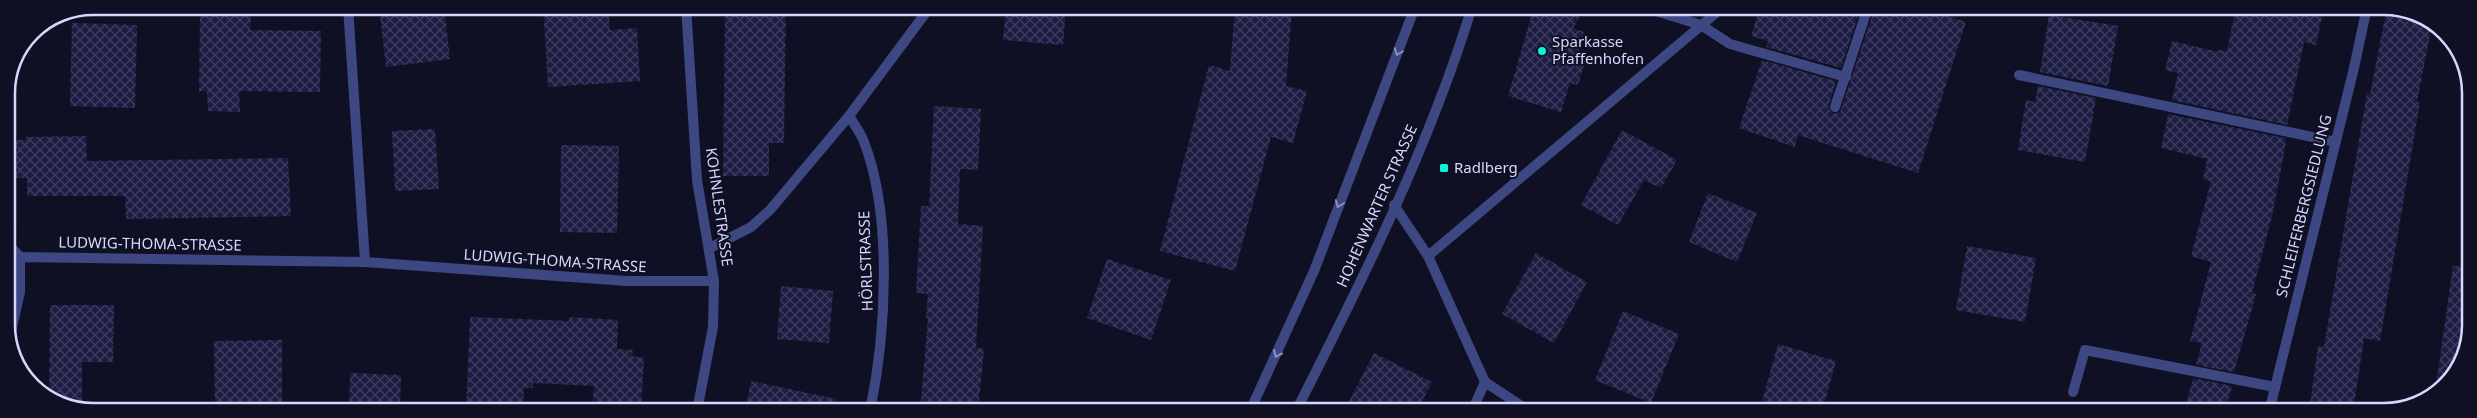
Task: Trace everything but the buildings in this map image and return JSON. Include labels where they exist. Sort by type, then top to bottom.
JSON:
[{"type":"street","points":[[349,15],[365,262]]},
{"type":"street","name":"KOHNLESTRASSE","points":[[687,15],[697,180],[710,248],[714,281],[713,327],[699,403]]},
{"type":"street","points":[[710,248],[751,227],[770,210],[849,116],[923,15]]},
{"type":"street","name":"HOHENWARTER STRASSE","points":[[1254,403],[1314,271],[1412,15]]},
{"type":"street","name":"HOHENWARTER STRASSE","points":[[1300,403],[1344,318],[1418,152],[1456,57],[1469,15]]},
{"type":"street","points":[[1669,15],[1701,25],[1730,44],[1846,77]]},
{"type":"street","points":[[1428,256],[1714,15]]},
{"type":"street","points":[[1835,107],[1865,15]]},
{"type":"street","name":"SCHLEIFERBERGSIEDLUNG","points":[[2271,403],[2336,142],[2365,15]]},
{"type":"street","points":[[2019,74],[2336,142]]},
{"type":"street","name":"HÖRLSTRASSE","points":[[849,116],[864,140],[875,174],[880,212],[883,318],[871,403]]},
{"type":"street","points":[[1394,205],[1428,256],[1485,382],[1516,403]]},
{"type":"street","points":[[15,252],[20,257],[20,292],[15,314]]},
{"type":"street","name":"LUDWIG-THOMA-STRASSE","points":[[20,257],[365,262],[627,281],[714,281]]},
{"type":"street","points":[[2073,392],[2085,350],[2275,387]]},
{"type":"street","points":[[1476,403],[1485,382]]},
{"type":"place","name":"Sparkasse Pfaffenhofen","points":[[1542,51]]},
{"type":"place","name":"Radlberg","points":[[1444,168]]}]
